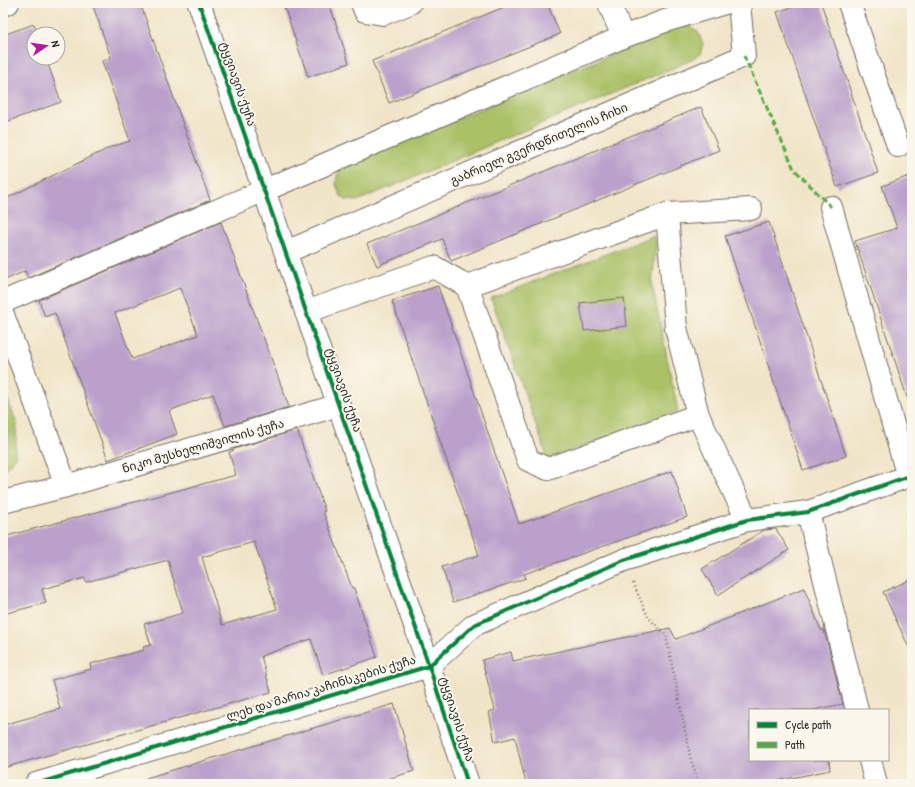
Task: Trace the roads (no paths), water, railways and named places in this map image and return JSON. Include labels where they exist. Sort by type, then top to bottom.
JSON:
[{"type":"street","points":[[3,5],[8,3]]},
{"type":"street","name":"ტყვიავის ქუჩა","points":[[199,3],[429,666],[468,784]]},
{"type":"street","points":[[362,3],[365,10],[383,14],[410,3]]},
{"type":"street","points":[[609,3],[623,37]]},
{"type":"street","points":[[3,302],[623,37],[665,21],[725,3]]},
{"type":"street","name":"გაბრიელ გვერდწითელის ჩიხი","points":[[286,252],[744,56],[739,3]]},
{"type":"street","points":[[849,3],[898,146]]},
{"type":"street","points":[[831,207],[910,476]]},
{"type":"street","points":[[466,286],[667,214],[751,209]]},
{"type":"street","points":[[667,214],[676,328],[698,415],[747,520]]},
{"type":"street","points":[[306,312],[434,267],[466,286],[528,460],[548,469],[698,415]]},
{"type":"street","points":[[3,315],[66,486]]},
{"type":"street","name":"ნიკო მუსხელიშვილის ქუჩა","points":[[3,502],[66,486],[339,406]]},
{"type":"street","name":"ლეხ და მარია კაჩინსკების ქუჩა","points":[[36,784],[429,666],[474,625],[624,560],[747,520],[808,512],[910,476]]},
{"type":"street","points":[[808,512],[858,709]]},
{"type":"street","points":[[870,761],[876,784]]}]
